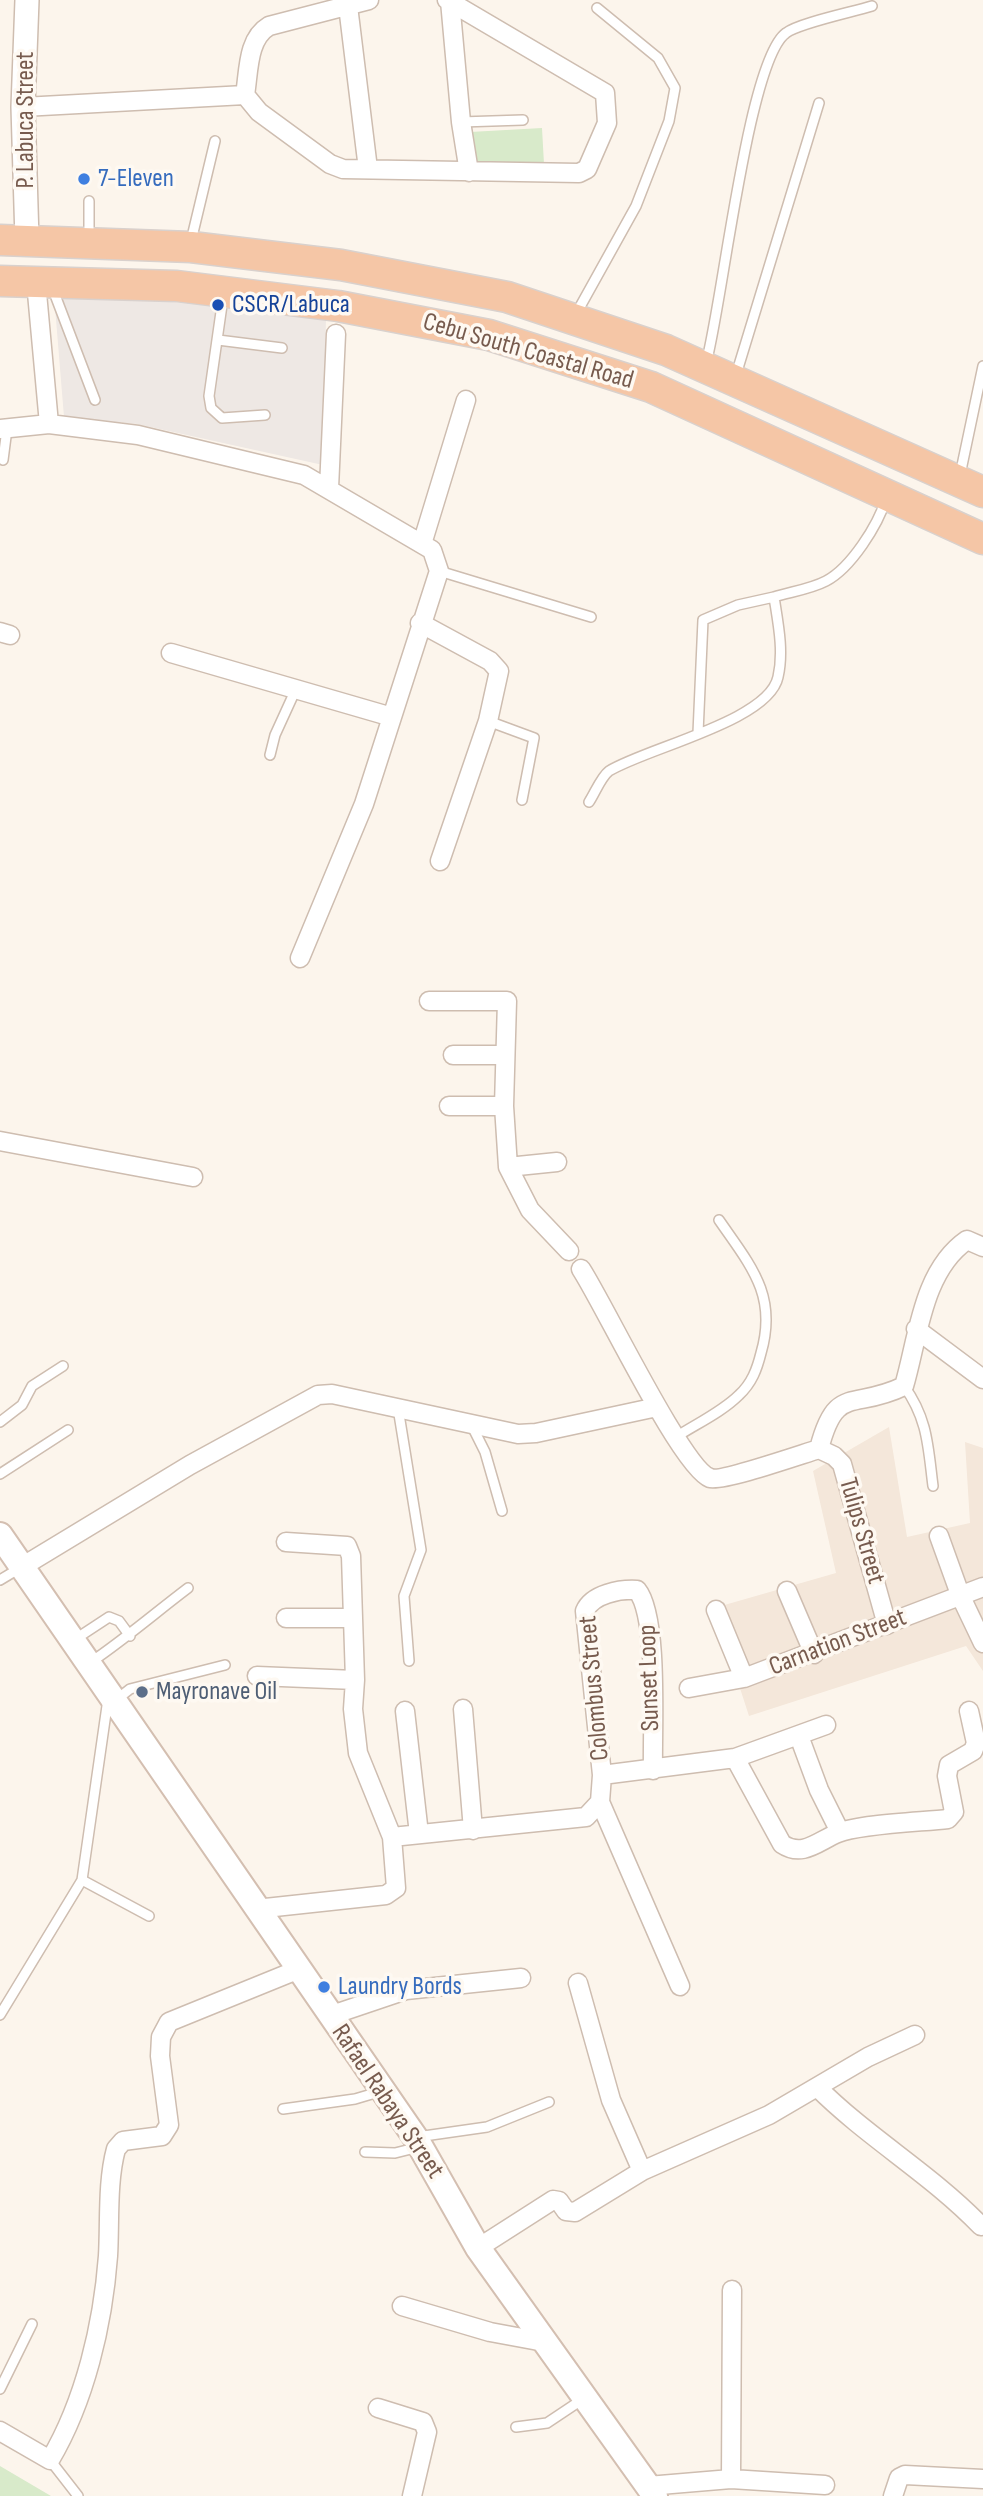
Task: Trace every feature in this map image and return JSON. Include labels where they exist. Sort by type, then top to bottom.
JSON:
[{"type":"highway","name":"Cebu South Coastal Road","points":[[13,240],[191,247],[341,265],[507,297],[574,318],[705,367],[971,486]]},
{"type":"highway","name":"Cebu South Coastal Road","points":[[0,281],[177,286],[338,306],[489,335],[651,387],[983,539]]},
{"type":"main road","name":"Rafael Rabaya Street","points":[[0,1535],[10,1574],[73,1641],[112,1695],[297,1970],[418,2142],[478,2248],[651,2491]]},
{"type":"street","name":"P. Labuca Street","points":[[13,240],[23,107],[27,0]]},
{"type":"street","points":[[369,0],[269,26],[259,32],[253,44],[245,95],[259,112],[330,164],[343,169],[579,173],[587,169],[607,123],[605,93],[449,1]]},
{"type":"street","points":[[449,1],[461,122],[470,172]]},
{"type":"street","points":[[348,6],[368,169]]},
{"type":"street","points":[[23,107],[245,95]]},
{"type":"street","points":[[43,282],[49,424]]},
{"type":"street","points":[[328,488],[337,334]]},
{"type":"street","points":[[422,544],[466,400]]},
{"type":"street","points":[[3,429],[49,424],[138,435],[304,475],[432,550],[439,571],[420,623],[392,717],[340,867],[300,958]]},
{"type":"street","points":[[420,623],[497,666],[499,671],[488,720],[440,861]]},
{"type":"street","points":[[171,653],[392,717]]},
{"type":"street","points":[[429,1001],[507,1001],[504,1106],[508,1167],[530,1210],[569,1251]]},
{"type":"street","points":[[453,1055],[505,1055]]},
{"type":"street","points":[[449,1106],[504,1106]]},
{"type":"street","points":[[0,1141],[193,1177]]},
{"type":"street","points":[[508,1167],[557,1162]]},
{"type":"street","points":[[582,1269],[676,1437],[701,1472],[718,1479],[819,1449],[826,1420],[836,1406],[904,1386],[915,1349],[916,1329],[933,1286],[955,1248],[967,1240],[983,1247]]},
{"type":"street","points":[[916,1329],[983,1379]]},
{"type":"street","points":[[10,1574],[190,1465],[318,1395],[332,1394],[518,1434],[536,1433],[657,1407]]},
{"type":"street","name":"Tulips Street","points":[[819,1449],[834,1456],[842,1464],[887,1625]]},
{"type":"street","points":[[939,1536],[961,1597],[983,1643]]},
{"type":"street","points":[[256,1909],[386,1895],[396,1888],[392,1837],[358,1753],[353,1709],[355,1680],[351,1556],[347,1546],[286,1542]]},
{"type":"street","name":"Carnation Street","points":[[690,1688],[744,1678],[814,1654],[983,1587]]},
{"type":"street","name":"Sunset Loop","points":[[589,1602],[627,1589],[637,1590],[644,1598],[650,1622],[653,1770]]},
{"type":"street","points":[[787,1591],[814,1654]]},
{"type":"street","name":"Colombus Street","points":[[589,1602],[585,1611],[602,1775],[600,1802]]},
{"type":"street","points":[[716,1610],[744,1678]]},
{"type":"street","points":[[286,1618],[354,1618]]},
{"type":"street","points":[[257,1676],[355,1680]]},
{"type":"street","points":[[463,1709],[473,1830]]},
{"type":"street","points":[[735,1758],[782,1844],[790,1850],[802,1851],[840,1832],[948,1819],[954,1812],[947,1776],[949,1765],[973,1751],[976,1743],[968,1711]]},
{"type":"street","points":[[405,1712],[419,1834]]},
{"type":"street","points":[[602,1775],[735,1758],[826,1725]]},
{"type":"street","points":[[799,1736],[819,1790],[840,1832]]},
{"type":"street","points":[[392,1837],[586,1817],[600,1802],[680,1986]]},
{"type":"street","points":[[0,2431],[50,2460],[69,2422],[91,2355],[107,2261],[116,2149],[123,2141],[162,2136],[169,2125],[160,2056],[166,2026],[175,2018],[220,2004],[297,1970]]},
{"type":"street","points":[[329,2016],[406,1990],[521,1978]]},
{"type":"street","points":[[578,1983],[611,2100],[642,2171]]},
{"type":"street","points":[[478,2248],[553,2200],[559,2201],[566,2211],[575,2211],[642,2171],[769,2115],[868,2057],[915,2035]]},
{"type":"street","points":[[817,2087],[849,2120],[933,2183],[981,2226]]},
{"type":"street","points":[[731,2479],[732,2290]]},
{"type":"street","points":[[402,2306],[490,2332],[544,2342]]},
{"type":"street","points":[[378,2408],[424,2422],[427,2432],[412,2496]]},
{"type":"street","points":[[893,2496],[900,2478],[905,2475],[983,2479]]},
{"type":"street","points":[[651,2491],[731,2479],[825,2484]]},
{"type":"lane","points":[[705,367],[757,97],[776,45],[786,33],[872,6]]},
{"type":"lane","points":[[574,318],[636,206],[669,121],[675,88],[658,58],[597,8]]},
{"type":"lane","points":[[734,379],[819,103]]},
{"type":"lane","points":[[461,122],[523,120]]},
{"type":"lane","points":[[191,247],[192,228],[215,141]]},
{"type":"lane","points":[[89,201],[89,242]]},
{"type":"lane","points":[[43,282],[95,400]]},
{"type":"lane","points":[[224,292],[209,396],[211,408],[222,418],[265,415]]},
{"type":"lane","points":[[218,340],[282,348]]},
{"type":"lane","points":[[971,486],[983,366]]},
{"type":"lane","points":[[3,429],[3,460]]},
{"type":"lane","points":[[698,733],[703,620],[738,605],[827,581],[867,540],[879,521],[887,494]]},
{"type":"lane","points":[[439,571],[591,617]]},
{"type":"lane","points":[[589,802],[607,772],[698,733],[752,707],[767,696],[778,679],[781,643],[774,597]]},
{"type":"lane","points":[[270,755],[275,734],[296,689]]},
{"type":"lane","points":[[488,720],[534,738],[522,800]]},
{"type":"lane","points":[[676,1437],[739,1395],[755,1375],[766,1337],[766,1302],[756,1275],[719,1220]]},
{"type":"lane","points":[[0,1422],[22,1405],[32,1386],[63,1366]]},
{"type":"lane","points":[[904,1386],[920,1410],[926,1430],[933,1486]]},
{"type":"lane","points":[[398,1408],[421,1550],[404,1596],[409,1661]]},
{"type":"lane","points":[[471,1424],[485,1452],[502,1511]]},
{"type":"lane","points":[[0,1475],[68,1430]]},
{"type":"lane","points":[[89,1663],[130,1636],[140,1624],[188,1588]]},
{"type":"lane","points":[[73,1641],[109,1617],[119,1621],[130,1636]]},
{"type":"lane","points":[[0,2015],[82,1880],[112,1695],[225,1665]]},
{"type":"lane","points":[[82,1880],[149,1916]]},
{"type":"lane","points":[[283,2109],[355,2099],[383,2091]]},
{"type":"lane","points":[[365,2152],[395,2153],[418,2142],[487,2127],[549,2102]]},
{"type":"lane","points":[[0,2389],[32,2324]]},
{"type":"lane","points":[[516,2427],[547,2423],[584,2398]]},
{"type":"lane","points":[[50,2460],[78,2496]]},
{"type":"shaded area","points":[[54,295],[204,304],[326,317],[323,465],[137,424],[64,417]]},
{"type":"shaded area","points":[[889,1427],[907,1537],[970,1523],[965,1442],[983,1448],[983,1671],[966,1646],[749,1716],[714,1608],[836,1573],[813,1471]]},
{"type":"green space","points":[[542,128],[544,164],[472,168],[470,132]]},
{"type":"green space","points":[[0,2466],[51,2496],[0,2496]]},
{"type":"place","name":"7-Eleven","points":[[84,179]]},
{"type":"place","name":"CSCR/Labuca","points":[[218,305]]},
{"type":"place","name":"Mayronave Oil","points":[[142,1692]]},
{"type":"place","name":"Laundry Bords","points":[[324,1987]]}]
